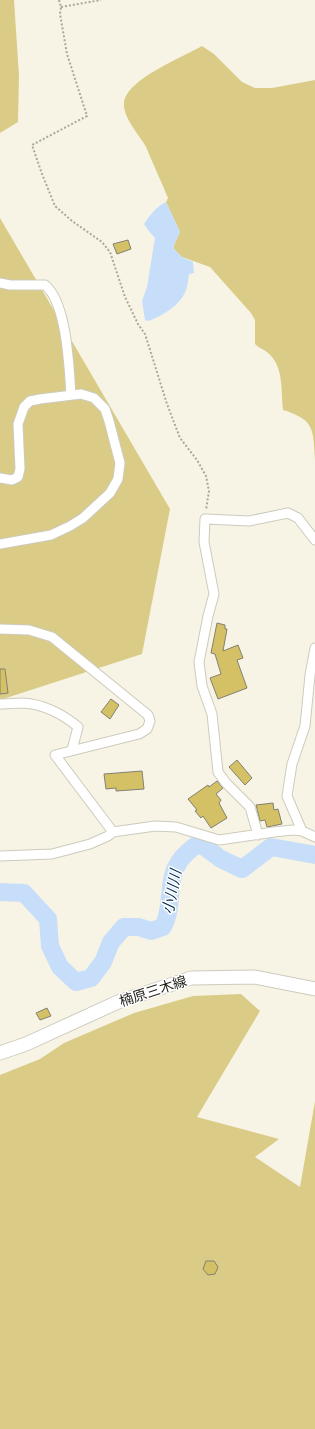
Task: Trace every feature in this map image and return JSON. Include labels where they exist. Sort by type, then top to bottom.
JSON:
[{"type":"main road","name":"楠原三木線","points":[[0,1053],[26,1044],[118,1002],[191,978],[255,977],[315,989]]},
{"type":"street","points":[[0,284],[45,285],[51,290],[62,318],[66,334],[71,395]]},
{"type":"street","points":[[0,478],[12,480],[18,476],[20,470],[18,424],[24,407],[30,401],[80,394],[94,398],[105,409],[120,463],[118,479],[110,493],[83,518],[50,536],[0,544]]},
{"type":"street","points":[[258,835],[250,807],[226,783],[218,772],[212,714],[202,686],[199,662],[214,594],[204,542],[205,519],[249,520],[288,513],[298,518],[315,540]]},
{"type":"street","points":[[0,629],[29,630],[52,637],[148,715],[150,722],[147,728],[139,734],[55,755],[113,832]]},
{"type":"street","points":[[302,831],[287,796],[292,764],[305,726],[310,675],[315,648]]},
{"type":"street","points":[[0,704],[23,703],[47,708],[68,718],[78,727],[72,750]]},
{"type":"street","points":[[0,856],[52,854],[90,844],[108,836],[113,832],[155,826],[176,827],[219,840],[293,830],[302,831],[315,837]]},
{"type":"path","points":[[59,0],[67,54],[87,116],[32,145],[55,206],[72,221],[102,242],[110,252],[125,297],[138,324],[145,334],[167,404],[180,438],[197,460],[206,476],[209,491],[205,519]]},
{"type":"path","points":[[61,7],[101,0]]},
{"type":"shaded area","points":[[0,0],[14,0],[19,76],[18,122],[0,133]]},
{"type":"shaded area","points":[[202,46],[214,54],[242,82],[255,88],[272,88],[315,80],[315,460],[314,441],[307,422],[283,410],[281,379],[277,365],[273,358],[255,344],[255,320],[251,313],[210,267],[182,257],[174,249],[174,245],[180,232],[166,202],[168,198],[146,147],[130,123],[124,109],[126,96],[139,81],[149,74]]},
{"type":"shaded area","points":[[0,218],[170,509],[142,654],[0,700]]},
{"type":"shaded area","points":[[241,994],[260,1011],[197,1117],[279,1139],[255,1157],[300,1187],[315,1101],[315,1429],[0,1429],[0,1075],[40,1059],[64,1043],[134,1013],[193,996]]},
{"type":"water","points":[[166,202],[180,232],[174,245],[174,249],[182,257],[193,262],[194,273],[189,274],[186,290],[180,301],[165,313],[149,321],[145,320],[142,301],[147,287],[155,238],[144,224],[159,206]]},
{"type":"building","points":[[128,240],[131,249],[117,254],[113,244]]},
{"type":"building","points":[[217,623],[225,625],[225,629],[227,629],[223,651],[238,645],[243,658],[237,660],[247,688],[218,699],[210,678],[221,674],[215,654],[211,653]]},
{"type":"building","points":[[0,669],[5,669],[8,693],[0,694]]},
{"type":"building","points":[[111,699],[119,705],[110,719],[101,712]]},
{"type":"building","points":[[237,760],[252,778],[245,785],[229,767]]},
{"type":"building","points":[[142,771],[144,789],[116,791],[116,788],[106,789],[104,774]]},
{"type":"building","points":[[217,781],[223,788],[216,794],[221,800],[219,803],[227,818],[211,828],[203,816],[201,818],[195,811],[197,810],[188,799],[208,785],[209,787]]},
{"type":"building","points":[[273,803],[274,810],[278,809],[282,824],[267,827],[265,820],[260,821],[256,805]]},
{"type":"building","points":[[47,1008],[51,1016],[40,1020],[36,1013]]},
{"type":"building","points":[[206,1261],[214,1261],[218,1267],[215,1274],[208,1275],[203,1269]]},
{"type":"waterway","name":"小川川","points":[[0,892],[24,893],[48,919],[50,946],[60,967],[76,982],[91,978],[103,962],[111,942],[124,927],[139,927],[151,931],[163,927],[168,911],[175,869],[183,856],[199,843],[221,859],[242,869],[271,847],[315,855]]}]
